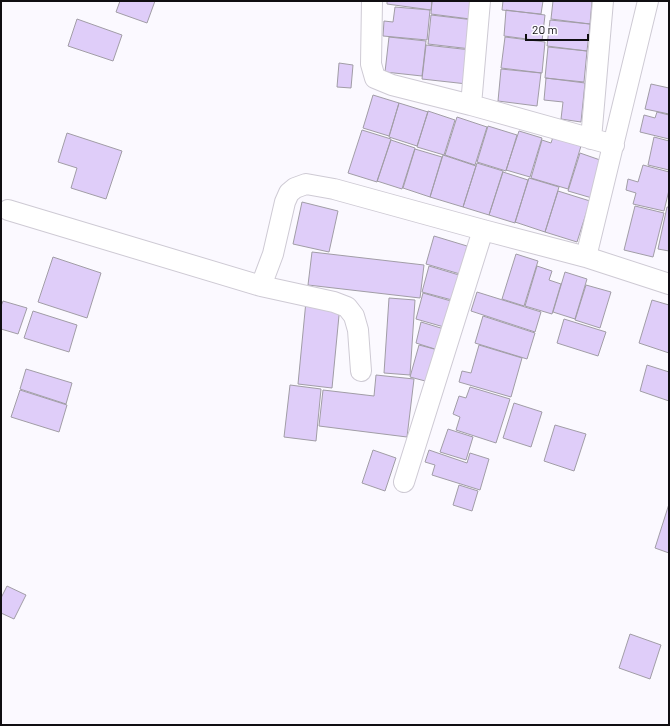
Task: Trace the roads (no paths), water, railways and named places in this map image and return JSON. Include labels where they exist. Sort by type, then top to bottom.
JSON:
[{"type":"street","points":[[372,1],[371,64],[375,78],[392,85],[472,105],[614,145]]},
{"type":"street","points":[[472,105],[480,1]]},
{"type":"street","points":[[591,139],[603,1]]},
{"type":"street","points":[[586,257],[648,1]]},
{"type":"street","points":[[261,286],[272,254],[285,202],[289,193],[295,188],[306,184],[334,188],[586,257],[669,284]]},
{"type":"street","points":[[8,210],[261,286],[334,302],[348,307],[354,316],[358,330],[361,371]]},
{"type":"street","points":[[404,482],[483,230]]}]
